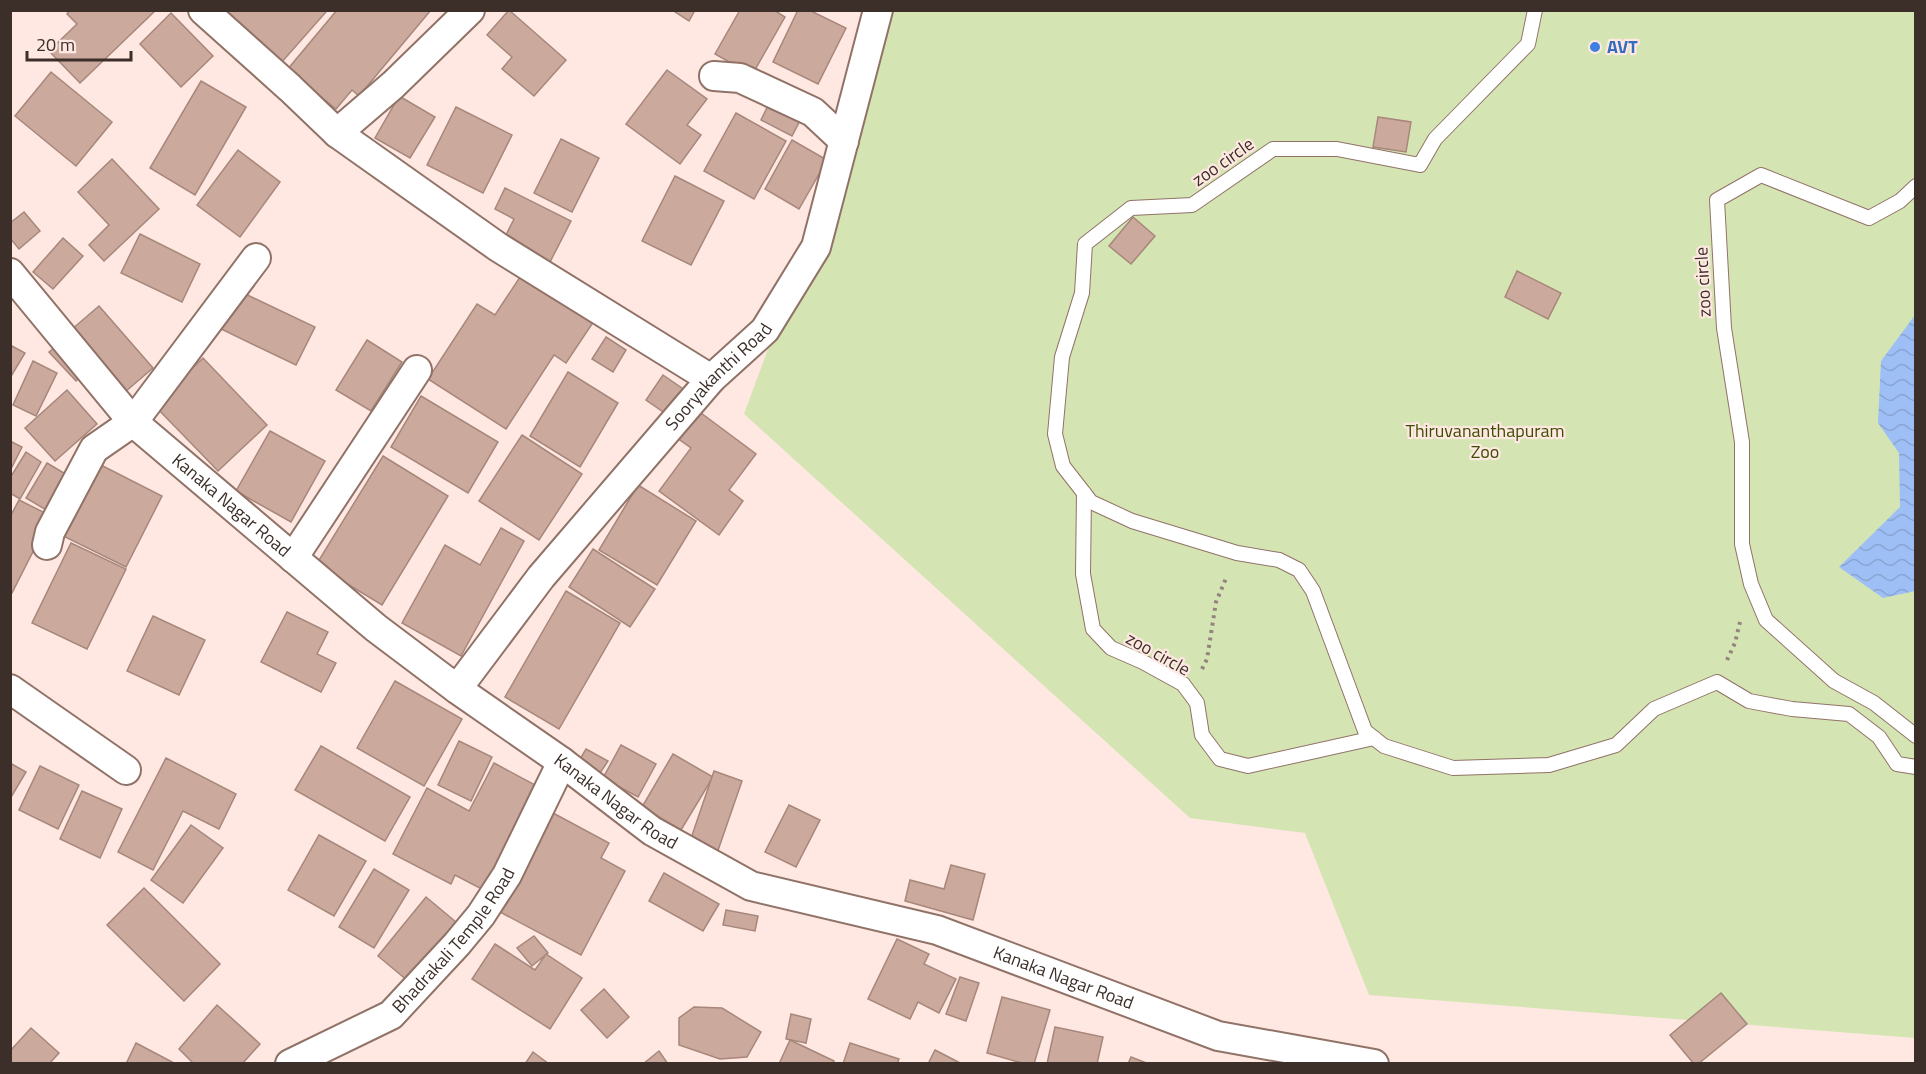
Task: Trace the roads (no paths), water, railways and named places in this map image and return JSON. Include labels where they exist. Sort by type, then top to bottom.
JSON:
[{"type":"street","points":[[203,10],[337,133],[498,247],[711,379]]},
{"type":"street","points":[[337,133],[393,85],[471,10]]},
{"type":"street","name":"Sooryakanthi Road","points":[[457,689],[541,577],[711,379],[765,330],[816,247],[878,10]]},
{"type":"street","points":[[714,76],[740,78],[813,112],[844,141]]},
{"type":"street","points":[[47,545],[50,532],[94,450],[133,422],[256,258]]},
{"type":"street","name":"Kanaka Nagar Road","points":[[11,277],[133,422],[376,628],[457,689],[562,762],[652,831],[751,886],[938,930],[1218,1036],[1374,1064]]},
{"type":"street","points":[[293,558],[417,370]]},
{"type":"street","points":[[10,689],[126,770]]},
{"type":"street","name":"Bhadrakali Temple Road","points":[[290,1064],[391,1015],[457,944],[481,915],[507,875],[562,762]]},
{"type":"lane","name":"zoo circle","points":[[1374,738],[1365,731],[1312,591],[1299,570],[1279,560],[1237,553],[1132,521],[1091,502],[1063,466],[1055,434],[1062,357],[1083,293],[1085,244],[1131,208],[1192,205],[1273,149],[1337,149],[1420,165],[1435,140],[1528,44],[1535,10]]},
{"type":"lane","name":"zoo circle","points":[[1916,186],[1900,201],[1869,218],[1761,175],[1717,200],[1724,328],[1742,442],[1742,544],[1751,584],[1766,620],[1834,681],[1874,703],[1916,736]]},
{"type":"lane","name":"zoo circle","points":[[1084,493],[1083,574],[1093,628],[1111,648],[1183,684],[1197,703],[1202,735],[1220,759],[1248,766],[1374,738]]},
{"type":"lane","points":[[1374,738],[1384,746],[1453,768],[1550,765],[1616,745],[1654,709],[1716,682],[1749,701],[1792,709],[1849,714],[1879,737],[1898,764],[1916,767]]},
{"type":"water","points":[[1915,315],[1915,591],[1883,598],[1839,567],[1900,507],[1899,453],[1878,423],[1881,361]]},
{"type":"place","name":"AVT","points":[[1595,47]]},
{"type":"park label","name":"Thiruvananthapuram Zoo","points":[[1485,441]]}]
